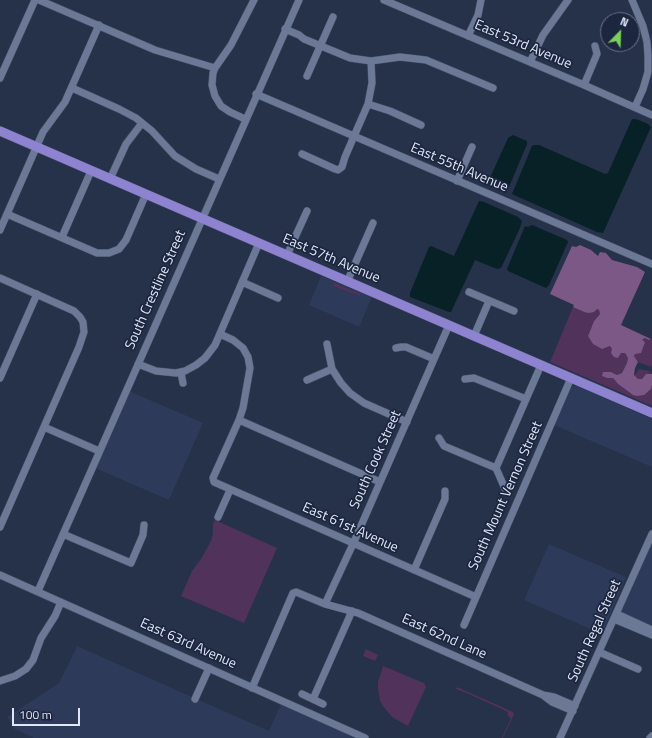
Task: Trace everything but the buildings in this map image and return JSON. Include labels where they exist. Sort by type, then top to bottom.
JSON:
[{"type":"main road","name":"East 57th Avenue","points":[[0,131],[652,413]]},
{"type":"street","points":[[0,78],[35,0]]},
{"type":"street","points":[[39,0],[160,52],[215,68]]},
{"type":"street","points":[[245,119],[225,109],[215,96],[212,85],[215,68],[234,38],[254,0]]},
{"type":"street","name":"South Crestline Street","points":[[38,591],[256,94],[299,0]]},
{"type":"street","name":"East 53rd Avenue","points":[[384,0],[652,115]]},
{"type":"street","points":[[468,36],[478,15],[482,0]]},
{"type":"street","points":[[530,62],[542,35],[568,0]]},
{"type":"street","points":[[632,0],[643,26],[647,42],[648,56],[648,72],[643,89],[634,107]]},
{"type":"street","points":[[307,76],[333,17]]},
{"type":"street","points":[[0,230],[43,132],[61,109],[72,88],[99,26]]},
{"type":"street","points":[[284,31],[299,35],[304,40],[350,58],[371,61],[400,57],[426,60],[493,88]]},
{"type":"street","points":[[584,85],[597,54],[595,46]]},
{"type":"street","points":[[302,154],[335,169],[340,169],[344,164],[345,157],[368,104],[372,83],[371,61]]},
{"type":"street","points":[[72,88],[120,109],[142,123],[175,156],[196,169],[219,179]]},
{"type":"street","name":"East 55th Avenue","points":[[256,94],[652,264]]},
{"type":"street","points":[[368,104],[390,111],[421,125]]},
{"type":"street","points":[[110,179],[126,144],[142,123]]},
{"type":"street","points":[[457,181],[472,147]]},
{"type":"street","points":[[62,237],[91,171]]},
{"type":"street","points":[[7,214],[97,253],[105,254],[119,249],[126,240],[146,194]]},
{"type":"street","points":[[287,256],[307,211]]},
{"type":"street","points":[[347,282],[373,223]]},
{"type":"street","points":[[138,364],[156,371],[181,373],[196,366],[205,358],[212,350],[220,334],[259,243]]},
{"type":"street","points":[[0,278],[74,311],[83,322],[84,332],[0,527]]},
{"type":"street","points":[[242,282],[278,298]]},
{"type":"street","points":[[469,292],[514,311]]},
{"type":"street","points":[[0,378],[37,294]]},
{"type":"street","points":[[474,336],[489,301]]},
{"type":"street","name":"South Cook Street","points":[[329,605],[353,544],[449,325]]},
{"type":"street","points":[[220,334],[233,340],[243,348],[248,357],[250,368],[243,408],[239,420],[380,482]]},
{"type":"street","points":[[327,344],[332,369],[341,383],[356,398],[406,422]]},
{"type":"street","points":[[396,348],[406,347],[434,359]]},
{"type":"street","points":[[496,468],[541,365]]},
{"type":"street","points":[[307,380],[332,369]]},
{"type":"street","points":[[181,373],[183,383]]},
{"type":"street","points":[[465,379],[474,378],[526,400]]},
{"type":"street","name":"South Mount Vernon Street","points":[[464,625],[571,378]]},
{"type":"street","name":"East 61st Avenue","points":[[239,420],[213,478],[214,482],[476,597]]},
{"type":"street","points":[[44,427],[99,451]]},
{"type":"street","points":[[439,438],[444,446],[496,468],[506,491]]},
{"type":"street","points":[[218,516],[230,490]]},
{"type":"street","points":[[414,570],[445,499],[445,491]]},
{"type":"street","points":[[63,534],[130,563],[143,535],[144,525]]},
{"type":"street","name":"South Regal Street","points":[[560,738],[616,617],[652,534]]},
{"type":"street","name":"East 63rd Avenue","points":[[0,575],[365,738]]},
{"type":"street","name":"East 62nd Lane","points":[[252,688],[294,593],[352,611],[543,695],[554,697],[574,709]]},
{"type":"street","points":[[0,681],[15,676],[26,669],[33,660],[41,638],[55,616],[61,602]]},
{"type":"street","points":[[313,699],[352,611]]},
{"type":"street","points":[[616,617],[652,630]]},
{"type":"street","points":[[616,617],[652,635]]},
{"type":"street","points":[[599,652],[638,669]]},
{"type":"street","points":[[195,699],[209,668]]},
{"type":"street","points":[[302,694],[323,704]]},
{"type":"street","name":"East 62nd Lane","points":[[543,695],[552,702],[574,709]]},
{"type":"shaded area","points":[[632,119],[648,124],[651,127],[603,233],[597,232],[512,194],[532,146],[534,145],[539,145],[605,174],[608,173]]},
{"type":"shaded area","points":[[513,135],[527,141],[527,144],[509,187],[503,191],[490,185],[489,180],[508,138]]},
{"type":"shaded area","points":[[479,201],[518,217],[522,221],[501,268],[497,269],[475,260],[451,312],[410,297],[410,293],[429,247],[431,246],[454,256]]},
{"type":"shaded area","points":[[532,225],[567,240],[568,242],[549,285],[546,288],[508,271],[507,269],[525,226],[528,227]]},
{"type":"shaded area","points":[[580,245],[591,250],[598,256],[600,252],[606,253],[612,260],[637,267],[645,272],[621,325],[651,339],[649,340],[645,338],[642,340],[645,342],[641,353],[635,354],[634,356],[638,362],[634,375],[638,379],[642,379],[646,374],[652,374],[651,389],[644,395],[633,395],[618,384],[613,378],[602,376],[603,372],[611,372],[617,375],[622,373],[628,358],[625,353],[621,353],[618,358],[614,357],[611,353],[612,349],[610,346],[602,349],[593,344],[588,336],[594,321],[600,314],[599,310],[597,309],[594,312],[589,313],[584,312],[573,307],[574,305],[550,294],[572,246],[576,247]]},
{"type":"shaded area","points":[[321,276],[372,297],[359,327],[309,305]]},
{"type":"shaded area","points":[[334,283],[361,294],[360,296],[333,286]]},
{"type":"shaded area","points":[[573,307],[584,312],[597,309],[599,310],[600,314],[594,321],[588,336],[607,347],[610,346],[618,358],[621,353],[625,353],[628,358],[622,373],[617,375],[611,372],[607,378],[613,378],[618,384],[633,395],[651,389],[652,385],[652,406],[550,362]]},
{"type":"shaded area","points":[[645,338],[649,340],[652,339],[651,367],[638,362],[634,356],[642,340]]},
{"type":"shaded area","points":[[639,369],[649,371],[652,374],[646,374],[642,379],[638,379],[634,376]]},
{"type":"shaded area","points":[[572,386],[577,386],[652,419],[652,467],[554,425]]},
{"type":"shaded area","points":[[129,391],[203,423],[169,500],[95,468]]},
{"type":"shaded area","points":[[215,520],[277,548],[244,623],[181,596],[192,571],[211,541],[213,524]]},
{"type":"shaded area","points":[[652,541],[652,626],[620,612]]},
{"type":"shaded area","points":[[549,544],[626,577],[602,634],[524,600]]},
{"type":"shaded area","points":[[77,646],[269,731],[281,704],[357,738],[34,738],[15,729],[7,717],[59,683]]},
{"type":"shaded area","points":[[366,649],[378,655],[375,661],[363,656]]},
{"type":"shaded area","points":[[383,666],[424,683],[426,687],[408,726],[392,717],[380,701],[378,682]]},
{"type":"shaded area","points":[[457,687],[513,712],[514,714],[503,738],[511,718],[508,716],[508,712],[456,689]]}]
